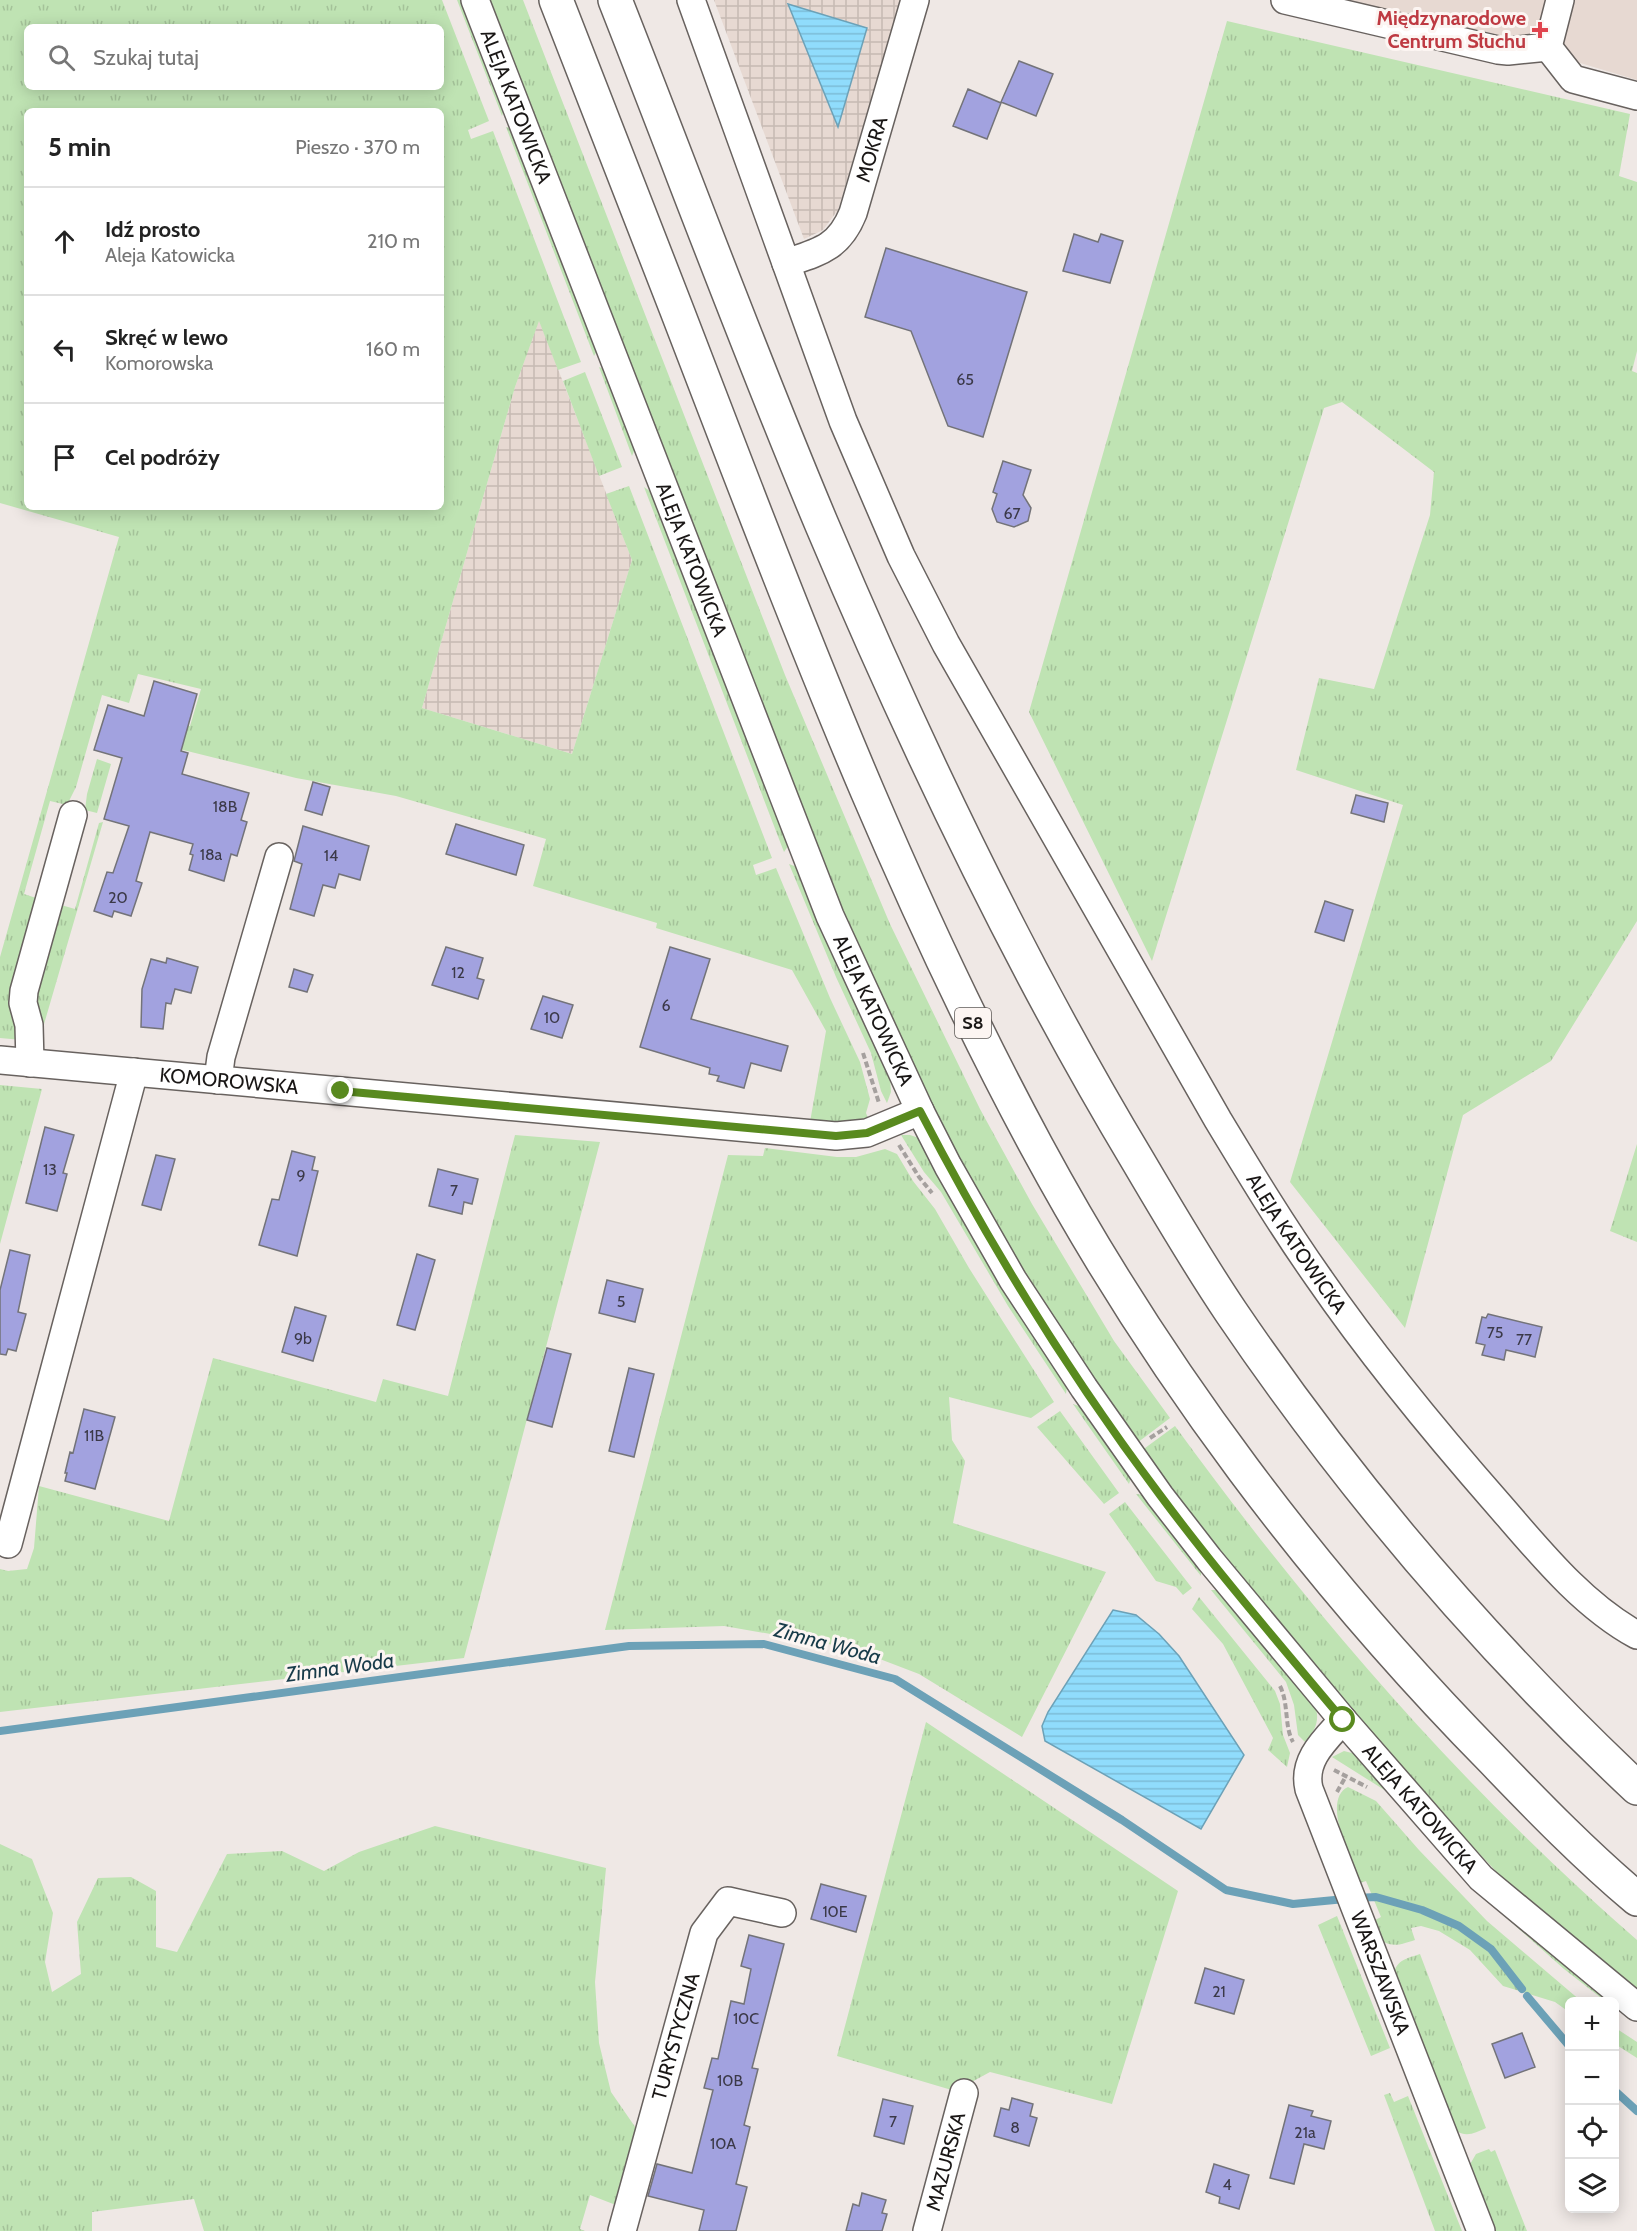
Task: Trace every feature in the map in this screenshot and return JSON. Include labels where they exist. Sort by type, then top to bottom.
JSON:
[{"type":"highway","name":"S8","points":[[556,0],[770,552],[884,828],[965,1007],[1038,1149],[1104,1263],[1169,1364],[1240,1464],[1301,1542],[1354,1608],[1423,1687],[1546,1814],[1637,1899]]},
{"type":"highway","points":[[615,0],[770,399],[871,638],[958,827],[1031,973],[1106,1108],[1230,1310],[1359,1488],[1472,1622],[1545,1698],[1637,1788]]},
{"type":"street","name":"ALEJA KATOWICKA","points":[[475,0],[803,851],[855,975],[948,1166],[1013,1280],[1121,1442],[1209,1559],[1343,1720],[1481,1878],[1637,2007]]},
{"type":"street","name":"ALEJA KATOWICKA","points":[[691,0],[856,454],[901,556],[941,634],[1218,1120],[1265,1198],[1318,1277],[1373,1354],[1446,1445],[1520,1530],[1580,1592],[1619,1625],[1637,1635]]},
{"type":"street","name":"MOKRA","points":[[786,263],[830,246],[847,228],[915,0]]},
{"type":"street","points":[[1285,0],[1498,50],[1548,47]]},
{"type":"street","points":[[1548,47],[1560,0]]},
{"type":"street","points":[[1548,47],[1573,79],[1637,96]]},
{"type":"street","points":[[30,1062],[28,1025],[23,1003],[24,991],[74,815]]},
{"type":"street","points":[[218,1080],[221,1057],[279,857]]},
{"type":"street","name":"KOMOROWSKA","points":[[0,1060],[836,1136],[867,1133],[920,1111]]},
{"type":"street","points":[[8,1544],[134,1072]]},
{"type":"street","name":"WARSZAWSKA","points":[[1343,1720],[1312,1757],[1307,1770],[1308,1789],[1481,2231]]},
{"type":"street","name":"TURYSTYCZNA","points":[[622,2231],[704,1934],[728,1901],[782,1913]]},
{"type":"street","name":"MAZURSKA","points":[[927,2231],[964,2093]]},
{"type":"path","points":[[1147,1441],[1167,1427]]},
{"type":"path","points":[[1274,1678],[1286,1700],[1289,1732],[1297,1747]]},
{"type":"shaded area","points":[[714,0],[901,0],[838,210],[823,230],[804,239]]},
{"type":"shaded area","name":"Międzynarodowe Centrum Słuchu","points":[[1318,0],[1637,0],[1637,80],[1577,62]]},
{"type":"shaded area","points":[[539,320],[632,560],[572,754],[422,708],[515,387]]},
{"type":"green space","points":[[0,0],[442,0],[489,121],[468,130],[471,139],[493,131],[581,362],[558,370],[539,321],[515,387],[422,708],[572,754],[632,560],[606,494],[629,486],[772,858],[753,865],[756,875],[776,868],[830,998],[860,1062],[870,1099],[866,1113],[868,1118],[833,1123],[810,1122],[826,1031],[792,970],[656,928],[657,923],[533,886],[546,839],[396,796],[296,778],[171,747],[178,723],[190,726],[201,689],[138,674],[129,703],[102,695],[76,787],[67,805],[50,801],[24,894],[36,898],[22,1040],[0,1038],[0,957],[119,537],[24,510],[444,510],[444,108],[24,108],[24,510],[0,503]]},
{"type":"green space","points":[[457,0],[464,0],[504,110],[502,116]]},
{"type":"green space","points":[[489,0],[523,0],[785,675],[890,924],[980,1109],[1032,1204],[1114,1341],[1170,1418],[1137,1443],[1021,1269],[943,1130],[841,911]]},
{"type":"green space","points":[[1227,21],[1630,114],[1619,176],[1637,182],[1637,351],[1632,371],[1637,373],[1637,921],[1551,1061],[1463,1115],[1405,1328],[1290,1182],[1403,805],[1296,770],[1319,678],[1374,689],[1430,515],[1434,472],[1342,402],[1324,408],[1152,961],[1029,712]]},
{"type":"green space","points":[[506,127],[513,129],[597,351],[594,356]]},
{"type":"green space","points":[[599,367],[606,370],[636,446],[632,456]]},
{"type":"green space","points":[[585,372],[622,467],[599,476],[563,381]]},
{"type":"green space","points":[[644,487],[654,494],[788,841],[784,852]]},
{"type":"green space","points":[[97,759],[111,764],[97,813],[85,810]]},
{"type":"green space","points":[[103,822],[42,1031],[32,991],[61,905],[75,909],[99,823]]},
{"type":"green space","points":[[789,864],[797,867],[890,1077],[891,1092],[887,1103],[881,1091],[871,1053],[836,977]]},
{"type":"green space","points":[[0,1085],[42,1089],[0,1244]]},
{"type":"green space","points":[[515,1135],[600,1142],[464,1658],[0,1712],[0,1569],[8,1571],[27,1569],[34,1548],[39,1486],[169,1521],[213,1358],[376,1402],[383,1379],[448,1396]]},
{"type":"green space","points":[[901,1135],[919,1138],[1067,1386],[1066,1394],[1008,1306],[941,1192],[924,1172]]},
{"type":"green space","points":[[1637,1144],[1637,1242],[1610,1231]]},
{"type":"green space","points":[[765,1148],[837,1157],[856,1157],[885,1149],[897,1154],[913,1181],[935,1209],[969,1268],[1054,1402],[1031,1418],[949,1397],[952,1440],[965,1461],[953,1523],[1106,1572],[1022,1737],[919,1674],[851,1648],[724,1626],[605,1630],[728,1155],[763,1156]]},
{"type":"green space","points":[[1073,1404],[1082,1407],[1131,1478],[1129,1484]]},
{"type":"green space","points":[[1060,1411],[1119,1493],[1104,1504],[1037,1427]]},
{"type":"green space","points":[[1175,1426],[1280,1564],[1391,1696],[1510,1822],[1637,1940],[1637,1990],[1529,1906],[1430,1802],[1231,1565],[1141,1451]]},
{"type":"green space","points":[[1136,1494],[1144,1495],[1201,1569],[1201,1576]]},
{"type":"green space","points":[[1125,1502],[1192,1588],[1183,1595],[1176,1587],[1156,1581],[1109,1514]]},
{"type":"green space","points":[[1211,1590],[1219,1590],[1315,1705],[1316,1725],[1305,1742],[1298,1735],[1294,1705],[1286,1682]]},
{"type":"green space","points":[[1199,1597],[1275,1691],[1280,1704],[1283,1735],[1290,1753],[1287,1767],[1268,1750],[1273,1738],[1223,1644],[1192,1609]]},
{"type":"green space","points":[[926,1722],[1178,1891],[1112,2104],[990,2072],[955,2091],[837,2056]]},
{"type":"green space","points":[[1344,1751],[1356,1754],[1527,1933],[1606,1997],[1600,1997],[1564,1969],[1485,1899],[1386,1791],[1332,1757]]},
{"type":"green space","points":[[1348,1787],[1376,1801],[1487,1921],[1576,1997],[1565,1997],[1565,2009],[1555,2002],[1503,1986],[1470,1950],[1439,1931],[1421,1926],[1411,1928],[1415,1940],[1394,1945],[1382,1941],[1375,1920],[1381,1917],[1366,1881],[1360,1883],[1341,1833],[1337,1805],[1340,1794]]},
{"type":"green space","points":[[435,1826],[606,1868],[595,1982],[599,2043],[611,2092],[640,2134],[621,2207],[590,2195],[580,2229],[585,2231],[204,2231],[194,2199],[92,2212],[92,2231],[0,2231],[0,1844],[32,1859],[53,1913],[45,1962],[52,1992],[81,1974],[77,1922],[98,1878],[131,1877],[156,1891],[156,1947],[177,1952],[227,1854],[282,1851],[324,1871],[359,1852]]},
{"type":"green space","points":[[1337,1916],[1390,2048],[1371,2056],[1318,1925]]},
{"type":"green space","points":[[1420,1954],[1486,2128],[1474,2133],[1463,2134],[1455,2130],[1394,1974],[1400,1963]]},
{"type":"green space","points":[[1619,2030],[1637,2042],[1637,2058],[1619,2047]]},
{"type":"green space","points":[[1390,2093],[1394,2102],[1408,2096],[1462,2231],[1435,2231],[1384,2095]]},
{"type":"green space","points":[[1489,2149],[1491,2152],[1495,2150],[1527,2231],[1494,2231],[1469,2166],[1476,2154]]},
{"type":"water","points":[[788,4],[867,28],[838,127]]},
{"type":"water","points":[[1113,1610],[1136,1615],[1159,1634],[1179,1656],[1244,1755],[1201,1829],[1045,1741],[1042,1726],[1048,1712]]},
{"type":"building","points":[[1019,61],[1053,74],[1036,116],[1001,102]]},
{"type":"building","points":[[968,89],[1001,103],[987,139],[953,126]]},
{"type":"building","points":[[1074,234],[1098,242],[1101,234],[1123,241],[1110,283],[1063,271]]},
{"type":"building","points":[[886,248],[1027,292],[983,437],[948,426],[911,331],[865,317]]},
{"type":"building","points":[[1003,461],[1031,470],[1023,495],[1031,508],[1028,521],[1014,527],[997,522],[992,509],[997,494],[993,492]]},
{"type":"building","points":[[154,681],[197,694],[181,751],[188,753],[182,774],[249,793],[241,820],[247,822],[237,856],[231,854],[224,881],[189,870],[193,844],[150,832],[136,881],[142,883],[131,916],[114,911],[112,917],[94,911],[107,872],[113,873],[129,826],[104,819],[122,758],[94,750],[108,705],[144,716]]},
{"type":"building","points":[[313,782],[330,787],[322,815],[305,810]]},
{"type":"building","points":[[1356,795],[1388,803],[1384,822],[1351,813]]},
{"type":"building","points":[[456,824],[524,845],[516,875],[446,854]]},
{"type":"building","points":[[303,826],[369,846],[360,880],[339,874],[335,888],[323,885],[314,916],[290,909],[302,864],[294,861]]},
{"type":"building","points":[[1325,901],[1353,910],[1344,941],[1315,932]]},
{"type":"building","points":[[446,947],[483,958],[477,978],[484,980],[478,999],[432,985]]},
{"type":"building","points":[[670,947],[710,959],[691,1019],[788,1046],[781,1071],[751,1063],[744,1088],[717,1081],[719,1076],[709,1074],[710,1068],[640,1047]]},
{"type":"building","points":[[167,958],[198,967],[191,993],[175,989],[171,1004],[166,1003],[163,1029],[141,1027],[142,989],[151,959],[166,963]]},
{"type":"building","points":[[294,969],[313,975],[307,992],[289,987]]},
{"type":"building","points":[[543,996],[573,1005],[562,1038],[531,1029]]},
{"type":"building","points":[[45,1127],[74,1135],[63,1173],[67,1174],[57,1211],[26,1203]]},
{"type":"building","points":[[292,1151],[315,1157],[312,1170],[318,1171],[297,1256],[259,1245],[272,1199],[279,1200]]},
{"type":"building","points":[[156,1155],[175,1159],[161,1210],[142,1205]]},
{"type":"building","points":[[438,1169],[478,1179],[472,1204],[464,1202],[462,1214],[429,1206]]},
{"type":"building","points":[[10,1250],[30,1255],[18,1312],[26,1314],[16,1351],[8,1349],[6,1355],[0,1354],[0,1290]]},
{"type":"building","points":[[417,1254],[435,1260],[415,1330],[397,1325]]},
{"type":"building","points":[[607,1280],[643,1289],[635,1322],[599,1313]]},
{"type":"building","points":[[295,1307],[326,1316],[313,1361],[282,1352]]},
{"type":"building","points":[[1488,1314],[1542,1327],[1535,1357],[1506,1350],[1504,1360],[1482,1355],[1485,1345],[1476,1343],[1482,1317],[1486,1318]]},
{"type":"building","points":[[547,1348],[571,1354],[552,1427],[527,1420]]},
{"type":"building","points":[[629,1368],[654,1374],[634,1457],[609,1451]]},
{"type":"building","points":[[84,1409],[115,1417],[95,1489],[65,1481],[70,1452],[73,1453]]},
{"type":"building","points":[[821,1884],[866,1896],[856,1932],[811,1919]]},
{"type":"building","points":[[749,1935],[784,1944],[752,2068],[758,2069],[744,2125],[750,2127],[736,2184],[747,2187],[736,2231],[699,2231],[704,2210],[648,2196],[657,2164],[692,2173],[713,2090],[704,2088],[712,2058],[718,2059],[731,2001],[744,2004],[751,1969],[741,1966]]},
{"type":"building","points":[[1205,1968],[1244,1980],[1234,2014],[1195,2003]]},
{"type":"building","points":[[1522,2033],[1535,2067],[1505,2078],[1492,2044]]},
{"type":"building","points":[[1012,2098],[1033,2104],[1030,2116],[1037,2118],[1029,2146],[994,2136],[1001,2108],[1009,2110]]},
{"type":"building","points":[[883,2099],[913,2106],[904,2144],[874,2136]]},
{"type":"building","points":[[1289,2105],[1313,2111],[1311,2116],[1331,2121],[1324,2149],[1304,2144],[1294,2184],[1270,2178]]},
{"type":"building","points":[[1214,2164],[1249,2175],[1239,2209],[1219,2203],[1220,2197],[1206,2192]]},
{"type":"building","points":[[862,2193],[886,2200],[882,2213],[887,2214],[882,2231],[846,2231],[853,2204],[859,2206]]},
{"type":"waterway","name":"Zimna Woda","points":[[0,1731],[629,1646],[764,1644],[895,1679],[1122,1820],[1226,1890],[1293,1904],[1345,1899]]},
{"type":"waterway","name":"Zimna Woda","points":[[1357,1898],[1376,1897],[1422,1910],[1459,1926],[1491,1949],[1522,1989]]},
{"type":"waterway","name":"Zimna Woda","points":[[1527,1996],[1565,2041]]},
{"type":"waterway","name":"Zimna Woda","points":[[1619,2095],[1637,2111]]},
{"type":"place","name":"Międzynarodowe Centrum Słuchu","points":[[1540,30]]},
{"type":"route","points":[[341,1091],[836,1136],[867,1133],[920,1111],[948,1166],[1013,1280],[1084,1389],[1160,1496],[1209,1559],[1343,1720]]}]
